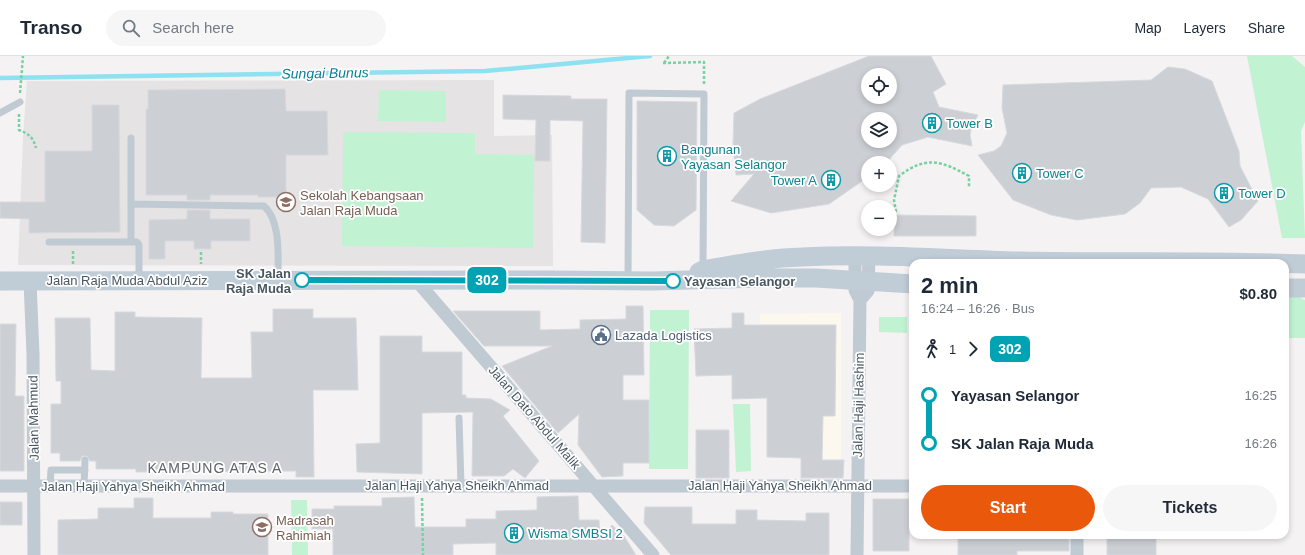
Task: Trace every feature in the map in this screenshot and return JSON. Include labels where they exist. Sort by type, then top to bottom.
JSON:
[{"type":"main road","points":[[687,281],[703,270],[772,259],[815,256],[941,259]]},
{"type":"main road","points":[[1289,263],[1305,264]]},
{"type":"main road","name":"Jalan Raja Muda Abdul Aziz","points":[[0,281],[687,281],[763,278],[861,280],[909,284]]},
{"type":"main road","points":[[1289,288],[1305,288]]},
{"type":"street","name":"Jalan Haji Hashim","points":[[856,555],[860,300],[855,290],[861,280],[862,257]]},
{"type":"street","name":"Jalan Dato Abdul Malik","points":[[416,280],[653,555]]},
{"type":"street","name":"Jalan Mahmud","points":[[30,281],[34,555]]},
{"type":"street","name":"Jalan Haji Yahya Sheikh Ahmad","points":[[0,486],[909,486]]},
{"type":"street","points":[[1077,539],[1077,555]]},
{"type":"lane","points":[[628,281],[629,93],[704,94],[703,270]]},
{"type":"lane","points":[[0,113],[20,102]]},
{"type":"lane","points":[[131,138],[131,241]]},
{"type":"lane","points":[[131,204],[264,206],[271,212],[275,220],[278,280]]},
{"type":"lane","points":[[49,242],[137,242],[139,245],[139,280]]},
{"type":"lane","points":[[1289,259],[1305,258]]},
{"type":"lane","points":[[460,418],[461,486]]},
{"type":"lane","points":[[84,486],[85,460]]},
{"type":"lane","points":[[50,486],[50,470],[85,470]]},
{"type":"path","points":[[23,56],[20,87],[19,130],[34,139],[36,148]]},
{"type":"path","points":[[669,56],[663,63],[704,62],[704,94]]},
{"type":"path","points":[[894,200],[899,176],[910,168],[924,162],[947,164],[969,176],[969,188]]},
{"type":"path","points":[[73,242],[73,269]]},
{"type":"path","points":[[201,252],[201,270]]},
{"type":"path","points":[[422,486],[423,555]]},
{"type":"shaded area","name":"Sekolah Kebangsaan Jalan Raja Muda","points":[[494,80],[494,136],[552,135],[553,266],[18,265],[23,138],[27,81]]},
{"type":"shaded area","points":[[841,313],[841,473],[804,473],[804,390],[760,390],[760,314]]},
{"type":"green space","points":[[1247,56],[1292,56],[1305,67],[1305,122],[1301,131],[1305,238],[1282,238]]},
{"type":"green space","points":[[379,90],[446,91],[446,122],[378,121]]},
{"type":"green space","points":[[343,132],[475,133],[475,154],[534,155],[533,248],[342,246]]},
{"type":"green space","points":[[1289,297],[1299,297],[1305,300],[1305,338],[1289,338]]},
{"type":"green space","points":[[650,310],[689,310],[688,469],[649,469]]},
{"type":"green space","points":[[879,317],[907,317],[907,333],[879,332]]},
{"type":"green space","points":[[733,404],[750,404],[751,471],[736,472]]},
{"type":"green space","points":[[291,500],[307,500],[308,555],[292,555]]},
{"type":"building","points":[[869,56],[931,56],[946,84],[933,92],[939,107],[978,115],[972,126],[970,135],[972,146],[928,137],[902,145],[892,156],[861,156],[861,182],[829,204],[771,213],[731,201],[754,174],[736,175],[733,144],[734,113],[760,99]]},
{"type":"building","points":[[1168,67],[1185,69],[1212,81],[1239,151],[1240,166],[1258,201],[1241,220],[1229,227],[1208,199],[1181,187],[1151,188],[1140,203],[1125,214],[1077,220],[1051,215],[1013,200],[978,155],[994,151],[1001,146],[1007,133],[1002,108],[1003,85],[1151,80]]},
{"type":"building","points":[[285,89],[286,111],[327,111],[328,155],[286,155],[286,197],[258,197],[258,195],[210,195],[210,200],[187,200],[187,195],[146,195],[146,109],[148,109],[148,90]]},
{"type":"building","points":[[503,95],[571,96],[571,99],[607,99],[605,243],[581,242],[583,121],[550,120],[550,161],[535,161],[536,120],[503,119]]},
{"type":"building","name":"Bangunan Yayasan Selangor","points":[[637,101],[697,102],[696,210],[674,226],[654,225],[637,210]]},
{"type":"building","points":[[92,105],[119,105],[120,232],[29,233],[29,219],[0,218],[0,202],[45,202],[45,151],[92,151]]},
{"type":"building","points":[[187,210],[210,210],[210,219],[250,219],[250,241],[211,241],[211,249],[194,249],[194,241],[165,241],[165,259],[149,259],[149,220],[187,219]]},
{"type":"building","points":[[897,215],[976,216],[976,236],[897,236]]},
{"type":"building","points":[[626,306],[643,306],[644,375],[623,375],[623,400],[649,400],[649,463],[623,463],[623,476],[602,477],[578,445],[579,414],[558,433],[502,366],[552,346],[484,346],[453,311],[540,311],[540,330],[580,329],[580,320],[626,319]]},
{"type":"building","points":[[273,309],[313,309],[313,318],[356,318],[358,390],[313,390],[314,477],[296,477],[296,471],[136,472],[136,469],[96,469],[96,461],[90,461],[87,456],[82,456],[80,461],[60,461],[60,453],[51,453],[51,404],[61,404],[61,381],[56,381],[55,318],[90,318],[91,370],[115,371],[115,312],[135,312],[135,317],[202,318],[201,378],[252,378],[251,332],[273,332]]},
{"type":"building","points":[[732,313],[744,313],[744,325],[836,325],[835,416],[823,416],[822,460],[844,460],[843,478],[801,478],[801,458],[767,457],[767,398],[732,399],[732,375],[696,376],[694,329],[732,328]]},
{"type":"building","points":[[0,324],[16,324],[15,396],[24,396],[24,471],[0,471]]},
{"type":"building","points":[[380,336],[422,336],[422,352],[462,352],[462,395],[466,395],[466,398],[491,399],[510,410],[503,416],[539,461],[525,478],[513,469],[504,476],[472,476],[473,412],[422,413],[422,474],[357,472],[356,444],[380,443]]},
{"type":"building","points":[[696,430],[729,430],[729,478],[696,478]]},
{"type":"building","points":[[578,496],[579,520],[599,520],[600,537],[612,525],[624,536],[636,555],[496,555],[496,543],[453,544],[453,555],[333,555],[333,529],[312,529],[312,509],[334,509],[334,506],[382,506],[382,498],[414,497],[415,527],[466,527],[466,519],[496,519],[496,511],[537,510],[537,497]]},
{"type":"building","points":[[134,498],[153,498],[153,518],[211,518],[211,512],[233,512],[233,514],[268,514],[268,555],[58,555],[58,520],[98,519],[98,508],[134,508]]},
{"type":"building","points":[[873,499],[909,499],[909,551],[873,551]]},
{"type":"building","points":[[0,502],[22,502],[22,525],[0,525]]},
{"type":"building","points":[[645,507],[692,507],[692,524],[736,524],[736,510],[757,510],[757,520],[806,521],[806,513],[829,513],[829,555],[671,555],[644,523]]},
{"type":"building","points":[[958,539],[1069,539],[1069,551],[1017,551],[1017,555],[958,555]]},
{"type":"building","points":[[1107,539],[1156,539],[1156,555],[1107,555]]},
{"type":"waterway","name":"Sungai Bunus","points":[[0,78],[485,71],[650,56]]},
{"type":"bus line","name":"302","points":[[302,280],[673,281]]},
{"type":"place","name":"Tower B","points":[[932,123]]},
{"type":"place","name":"Bangunan Yayasan Selangor","points":[[667,156]]},
{"type":"place","name":"Tower C","points":[[1022,173]]},
{"type":"place","name":"Tower A","points":[[831,180]]},
{"type":"place","name":"Tower D","points":[[1224,193]]},
{"type":"place","name":"Sekolah Kebangsaan Jalan Raja Muda","points":[[286,202]]},
{"type":"place","name":"SK Jalan Raja Muda","points":[[302,280]]},
{"type":"place","name":"Yayasan Selangor","points":[[673,281]]},
{"type":"place","name":"Lazada Logistics","points":[[601,335]]},
{"type":"place","name":"Madrasah Rahimiah","points":[[262,527]]},
{"type":"place","name":"Wisma SMBSI 2","points":[[514,533]]},
{"type":"district","name":"KAMPUNG ATAS A","points":[[215,468]]}]
